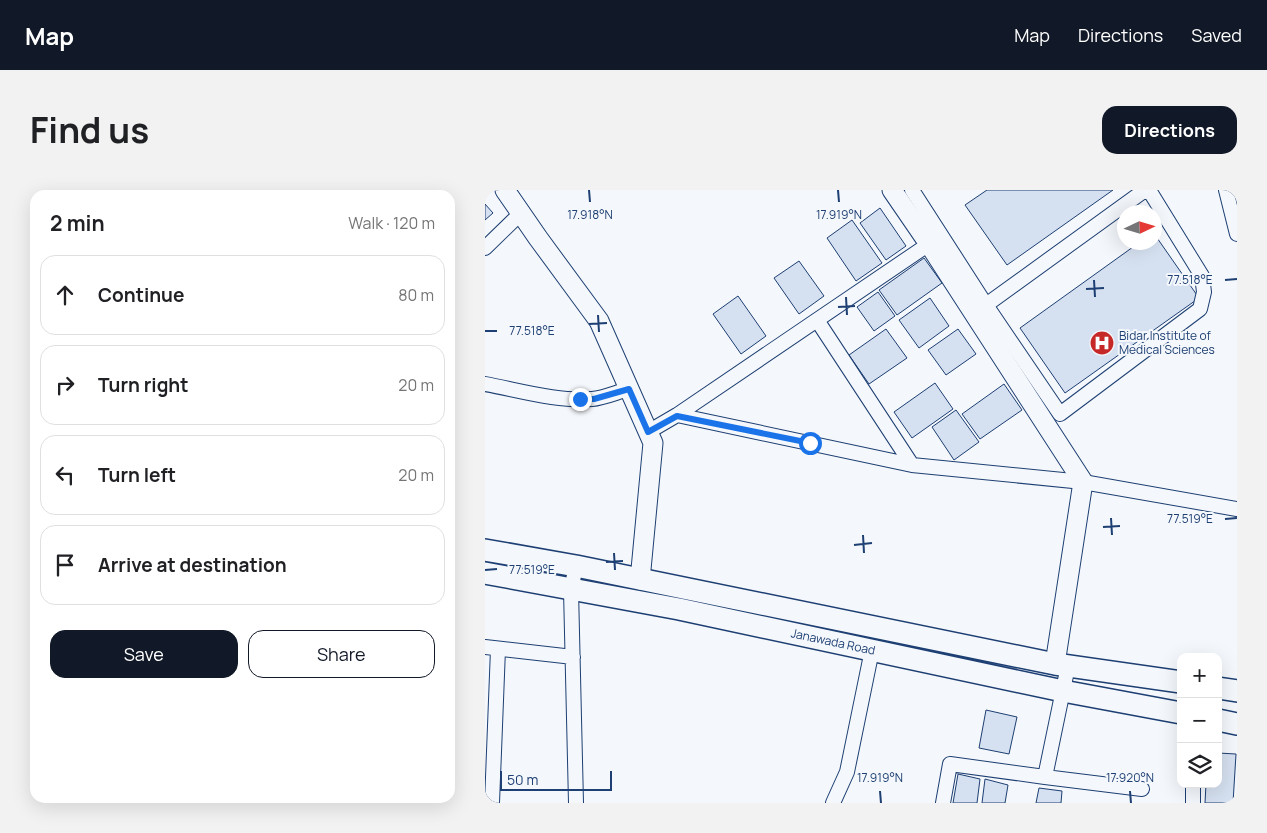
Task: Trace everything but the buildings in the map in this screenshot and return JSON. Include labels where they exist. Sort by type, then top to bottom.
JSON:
[{"type":"main road","name":"Janawada Road","points":[[485,550],[576,566],[1062,665],[1177,681]]},
{"type":"main road","name":"Janawada Road","points":[[485,573],[679,609],[1063,691],[1177,712]]},
{"type":"main road","points":[[1222,689],[1237,691]]},
{"type":"main road","points":[[1222,721],[1237,724]]},
{"type":"street","points":[[505,190],[599,321],[653,443],[639,580]]},
{"type":"street","points":[[986,304],[1145,190]]},
{"type":"street","points":[[900,191],[986,304],[1060,414],[1200,309],[1204,292],[1202,276],[1149,190]]},
{"type":"street","points":[[1226,190],[1237,234]]},
{"type":"street","points":[[900,191],[929,244],[1083,482],[1062,665],[1063,691],[1045,777]]},
{"type":"street","points":[[485,248],[521,214]]},
{"type":"street","points":[[648,432],[677,416],[929,244]]},
{"type":"street","points":[[817,320],[912,465]]},
{"type":"street","points":[[485,384],[580,399],[594,399],[629,389]]},
{"type":"street","points":[[677,416],[912,465],[1083,482],[1237,510]]},
{"type":"street","points":[[576,566],[571,590],[576,803]]},
{"type":"street","points":[[492,803],[491,648],[573,657]]},
{"type":"street","points":[[833,803],[847,772],[871,650]]},
{"type":"street","points":[[943,803],[950,764],[1142,789]]},
{"type":"street","points":[[1193,788],[1193,803]]},
{"type":"place","name":"Bidar Institute of Medical Sciences","points":[[1102,343]]},
{"type":"route","points":[[580,399],[594,399],[629,389],[648,432],[677,416],[810,443]]}]
